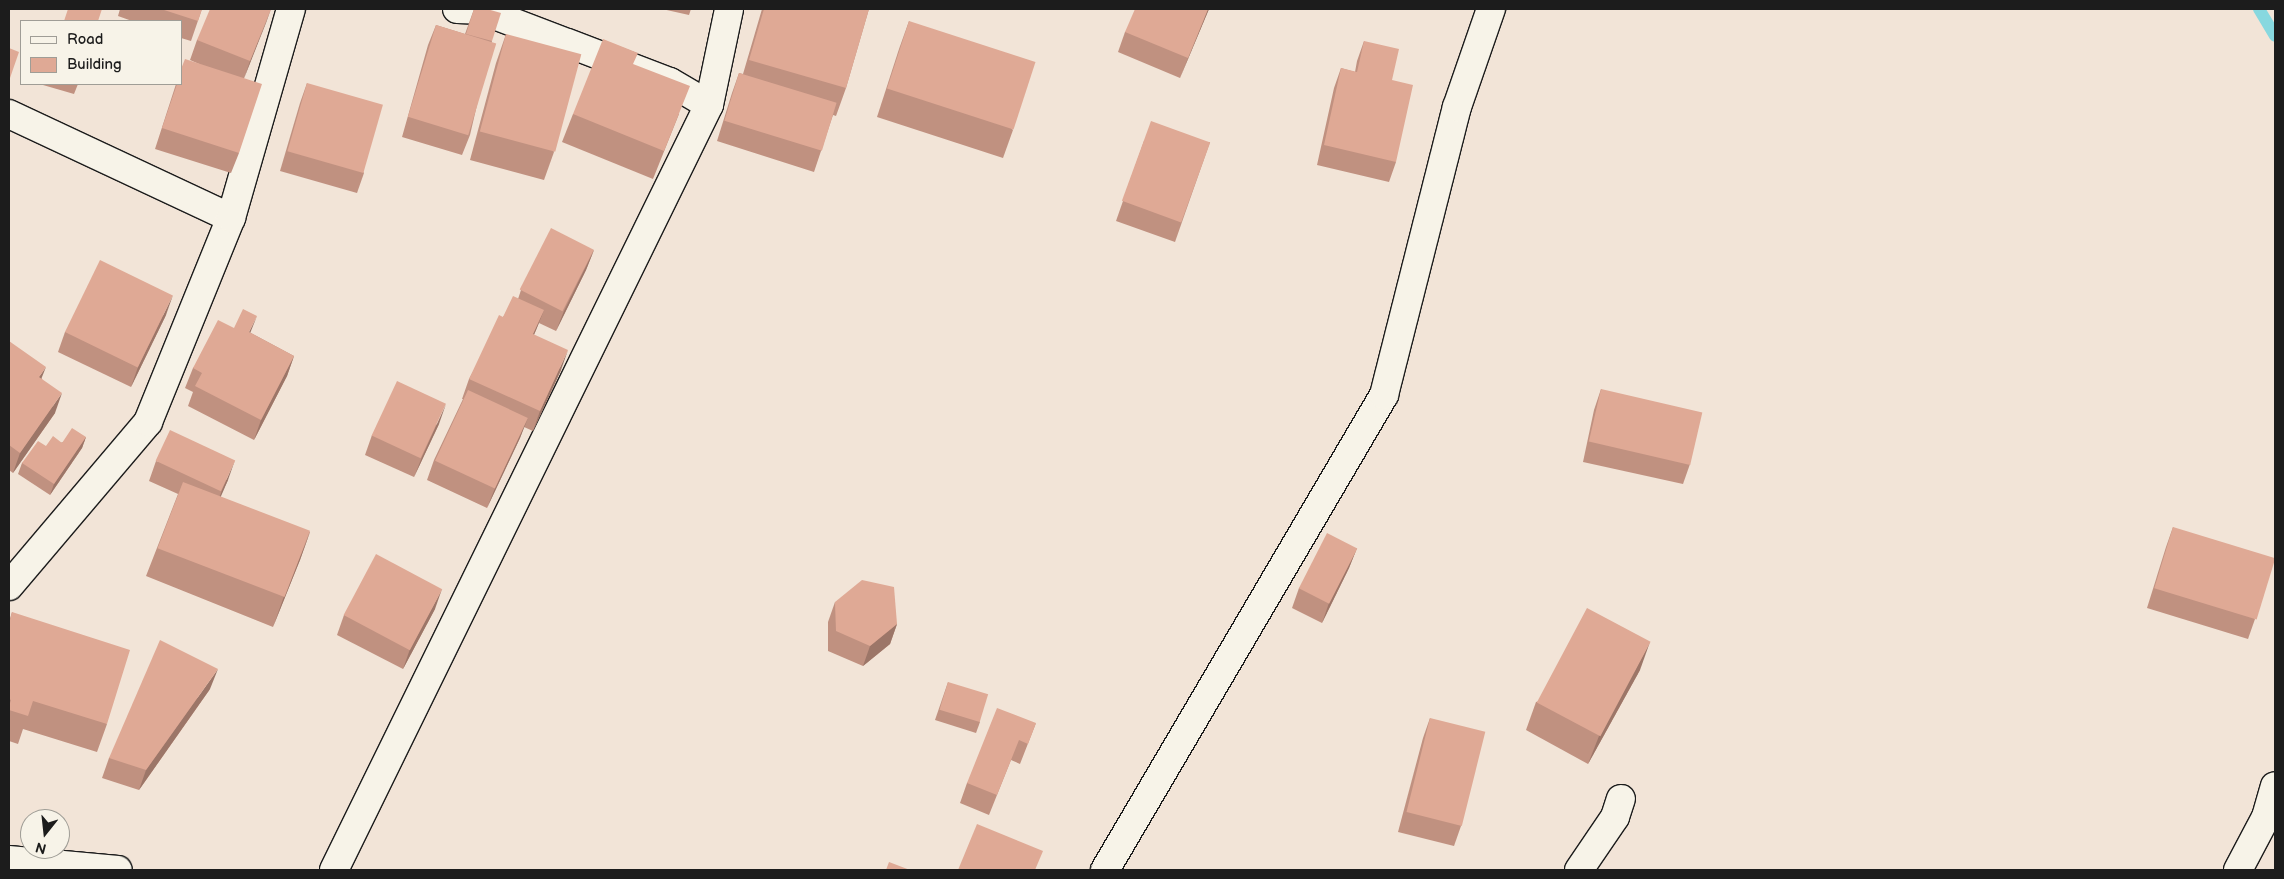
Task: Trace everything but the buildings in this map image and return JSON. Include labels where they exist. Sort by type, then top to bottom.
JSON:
[{"type":"street","points":[[9,586],[148,422],[231,218],[291,9]]},
{"type":"street","points":[[457,9],[482,10],[670,82],[709,105]]},
{"type":"street","points":[[334,870],[709,105],[729,9]]},
{"type":"street","points":[[1105,870],[1384,395],[1457,106],[1491,9]]},
{"type":"street","points":[[9,114],[231,218]]},
{"type":"street","points":[[2238,870],[2266,818],[2275,786]]},
{"type":"street","points":[[1579,870],[1616,817],[1621,798]]},
{"type":"street","points":[[9,860],[118,870]]},
{"type":"waterway","points":[[2259,9],[2275,36]]}]
